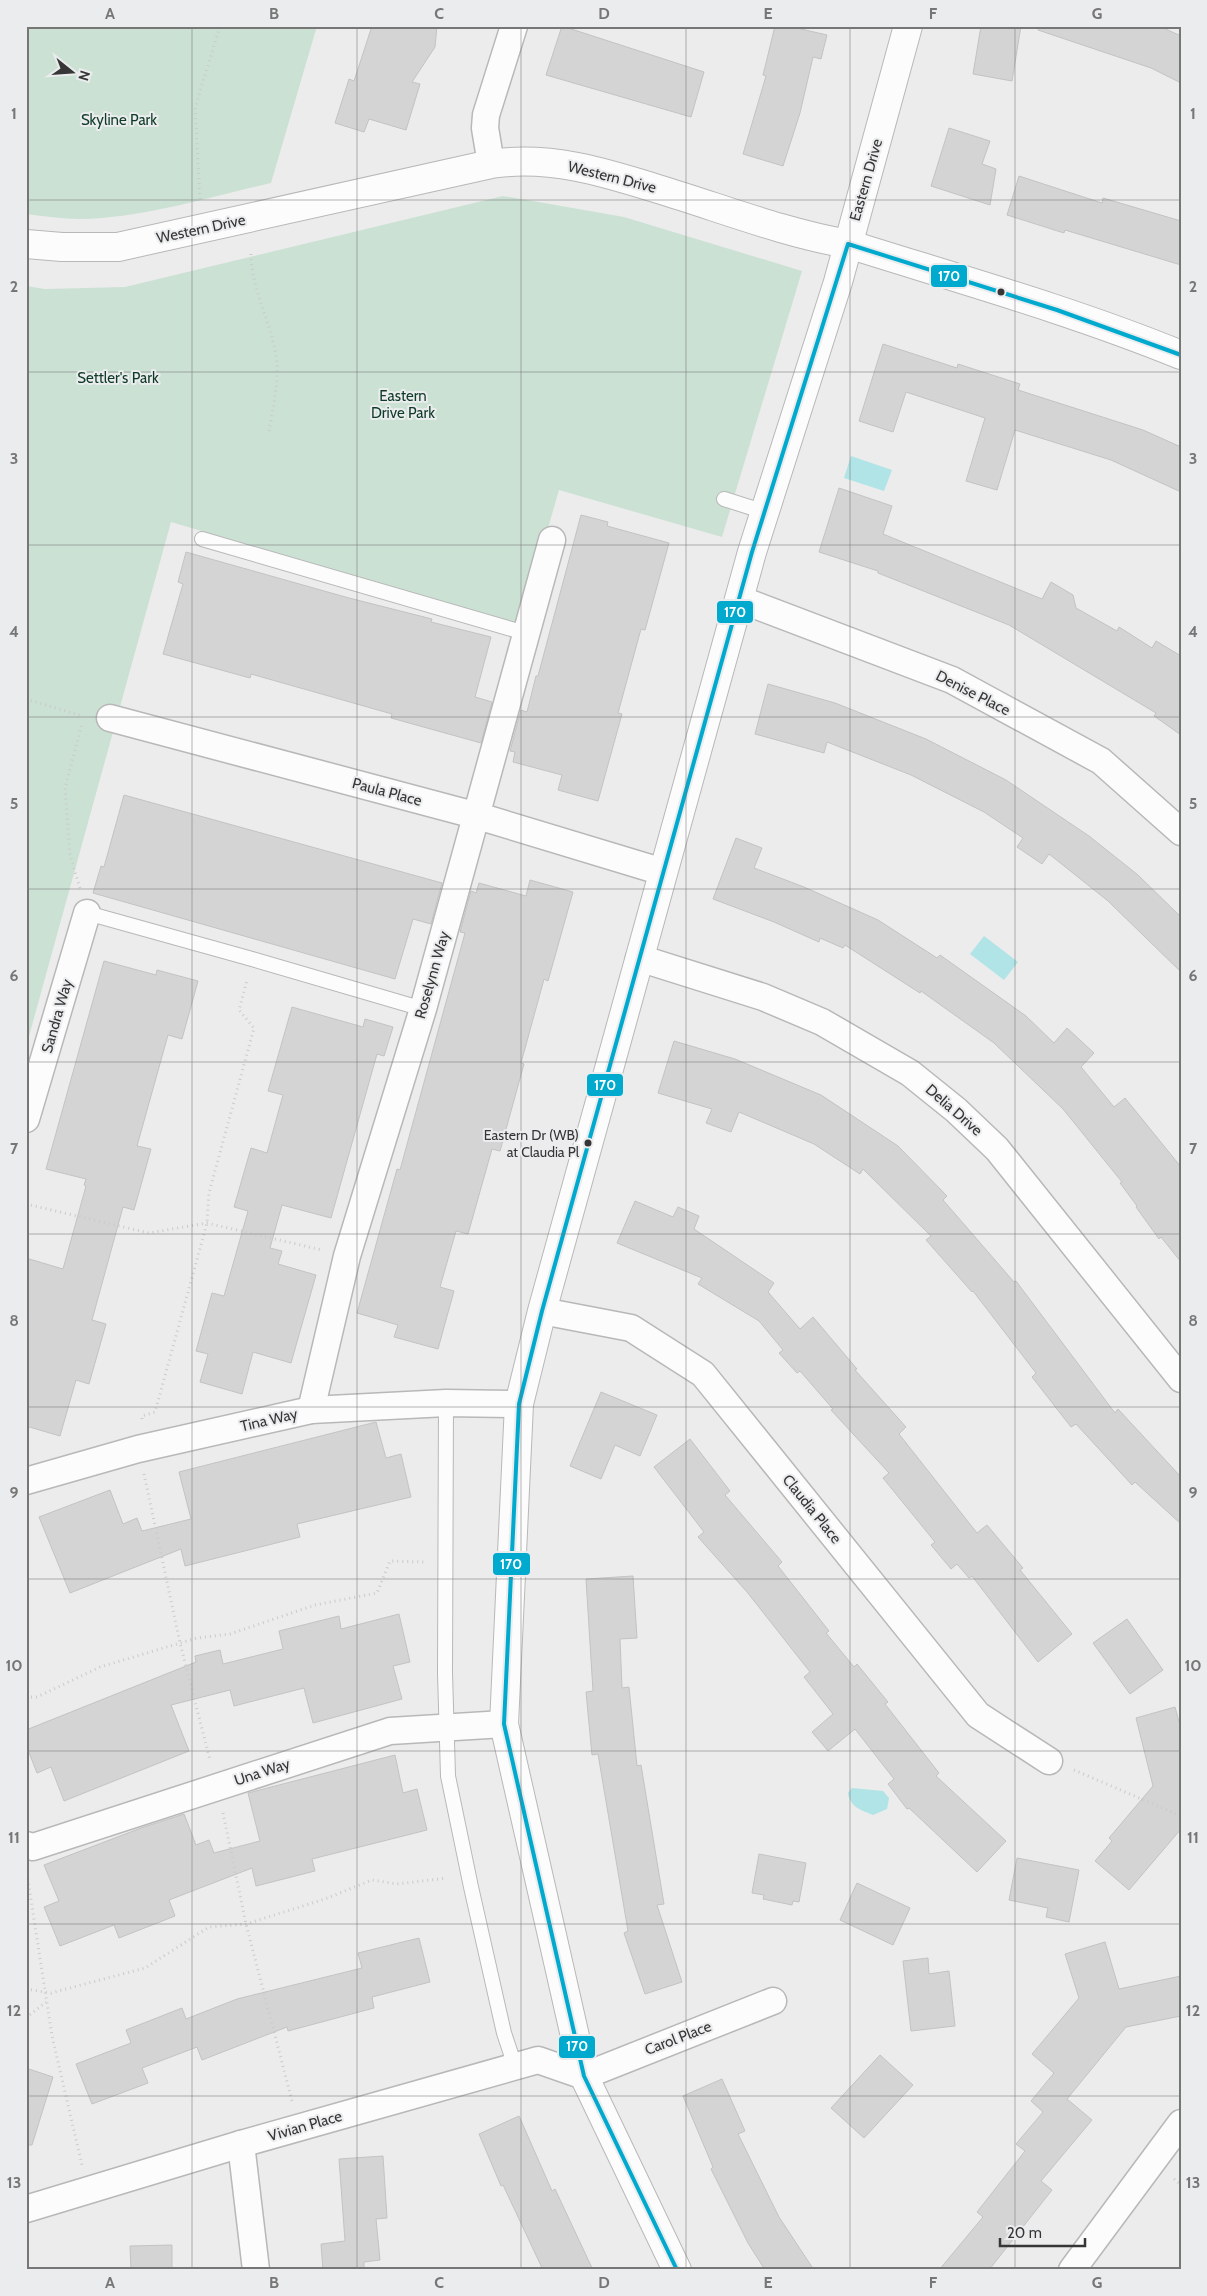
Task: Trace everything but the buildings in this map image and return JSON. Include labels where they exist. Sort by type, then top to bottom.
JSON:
[{"type":"street","points":[[491,164],[485,128],[486,115],[514,26]]},
{"type":"street","name":"Eastern Drive","points":[[677,2270],[584,2076],[504,1724],[519,1404],[542,1311],[739,598],[848,244],[908,26]]},
{"type":"street","name":"Western Drive","points":[[26,244],[62,247],[118,247],[491,164],[541,161],[575,166],[633,181],[816,238],[848,244],[1042,305],[1181,355]]},
{"type":"street","name":"Roselynn Way","points":[[311,1410],[347,1256],[423,1009],[478,816],[525,633],[552,540]]},
{"type":"street","name":"Denise Place","points":[[739,598],[952,680],[1100,761],[1181,832]]},
{"type":"street","name":"Paula Place","points":[[110,718],[478,816],[663,872]]},
{"type":"street","name":"Sandra Way","points":[[26,1119],[87,913]]},
{"type":"street","name":"Delia Drive","points":[[639,958],[763,997],[822,1022],[910,1073],[956,1110],[997,1149],[1181,1380]]},
{"type":"street","name":"Claudia Place","points":[[542,1311],[631,1328],[703,1374],[978,1716],[1049,1761]]},
{"type":"street","name":"Tina Way","points":[[26,1481],[138,1449],[311,1410],[446,1403],[519,1404]]},
{"type":"street","name":"Una Way","points":[[29,1846],[390,1731],[504,1724]]},
{"type":"street","name":"Carol Place","points":[[584,2076],[773,2001]]},
{"type":"street","name":"Vivian Place","points":[[26,2209],[241,2144],[538,2060],[584,2076]]},
{"type":"street","points":[[1072,2270],[1181,2124]]},
{"type":"street","points":[[241,2144],[256,2270]]},
{"type":"lane","points":[[724,499],[765,512]]},
{"type":"lane","points":[[202,539],[525,633]]},
{"type":"lane","points":[[87,913],[252,958],[423,1009]]},
{"type":"lane","points":[[446,1403],[446,1727],[448,1776],[468,1875],[504,2033],[515,2066]]},
{"type":"path","points":[[201,203],[195,108],[220,26]]},
{"type":"path","points":[[251,254],[252,274],[276,355],[277,380],[269,432]]},
{"type":"path","points":[[26,699],[84,716],[65,788],[70,856],[87,913]]},
{"type":"path","points":[[138,1449],[142,1416],[155,1412],[207,1223],[209,1194],[254,1028],[239,1010],[252,958]]},
{"type":"path","points":[[26,1204],[149,1233],[207,1223],[347,1256]]},
{"type":"path","points":[[26,1697],[37,1697],[100,1667],[197,1638],[230,1634],[316,1605],[378,1593],[390,1561],[420,1563],[446,1556]]},
{"type":"path","points":[[1049,1761],[1094,1777],[1181,1816]]},
{"type":"path","points":[[29,1846],[27,1872],[46,2002],[52,2036],[88,2190]]},
{"type":"path","points":[[26,1989],[51,1993],[145,1968],[209,1927],[246,1924],[325,1899],[372,1880],[397,1884],[468,1875]]},
{"type":"path","points":[[26,2018],[46,2002]]},
{"type":"green space","name":"Skyline Park","points":[[26,26],[317,26],[271,183],[152,211],[104,218],[80,219],[26,214]]},
{"type":"green space","name":"Eastern Drive Park","points":[[503,196],[624,217],[802,271],[722,537],[559,490],[520,625],[171,522],[26,1047],[26,286],[45,289],[125,287]]},
{"type":"water","points":[[851,456],[892,470],[884,491],[844,478]]},
{"type":"water","points":[[984,936],[1018,962],[1004,980],[970,954]]},
{"type":"water","points":[[852,1788],[883,1791],[889,1798],[887,1809],[873,1815],[860,1810],[849,1798],[848,1793]]},
{"type":"transit line","name":"170","points":[[677,2270],[584,2076],[504,1724],[519,1404],[542,1311],[752,552],[848,244],[1057,310],[1181,355]]},
{"type":"place","name":"Eastern Dr (WB) at Claudia Pl","points":[[588,1143]]},
{"type":"park label","name":"Settler's Park","points":[[118,378]]}]
